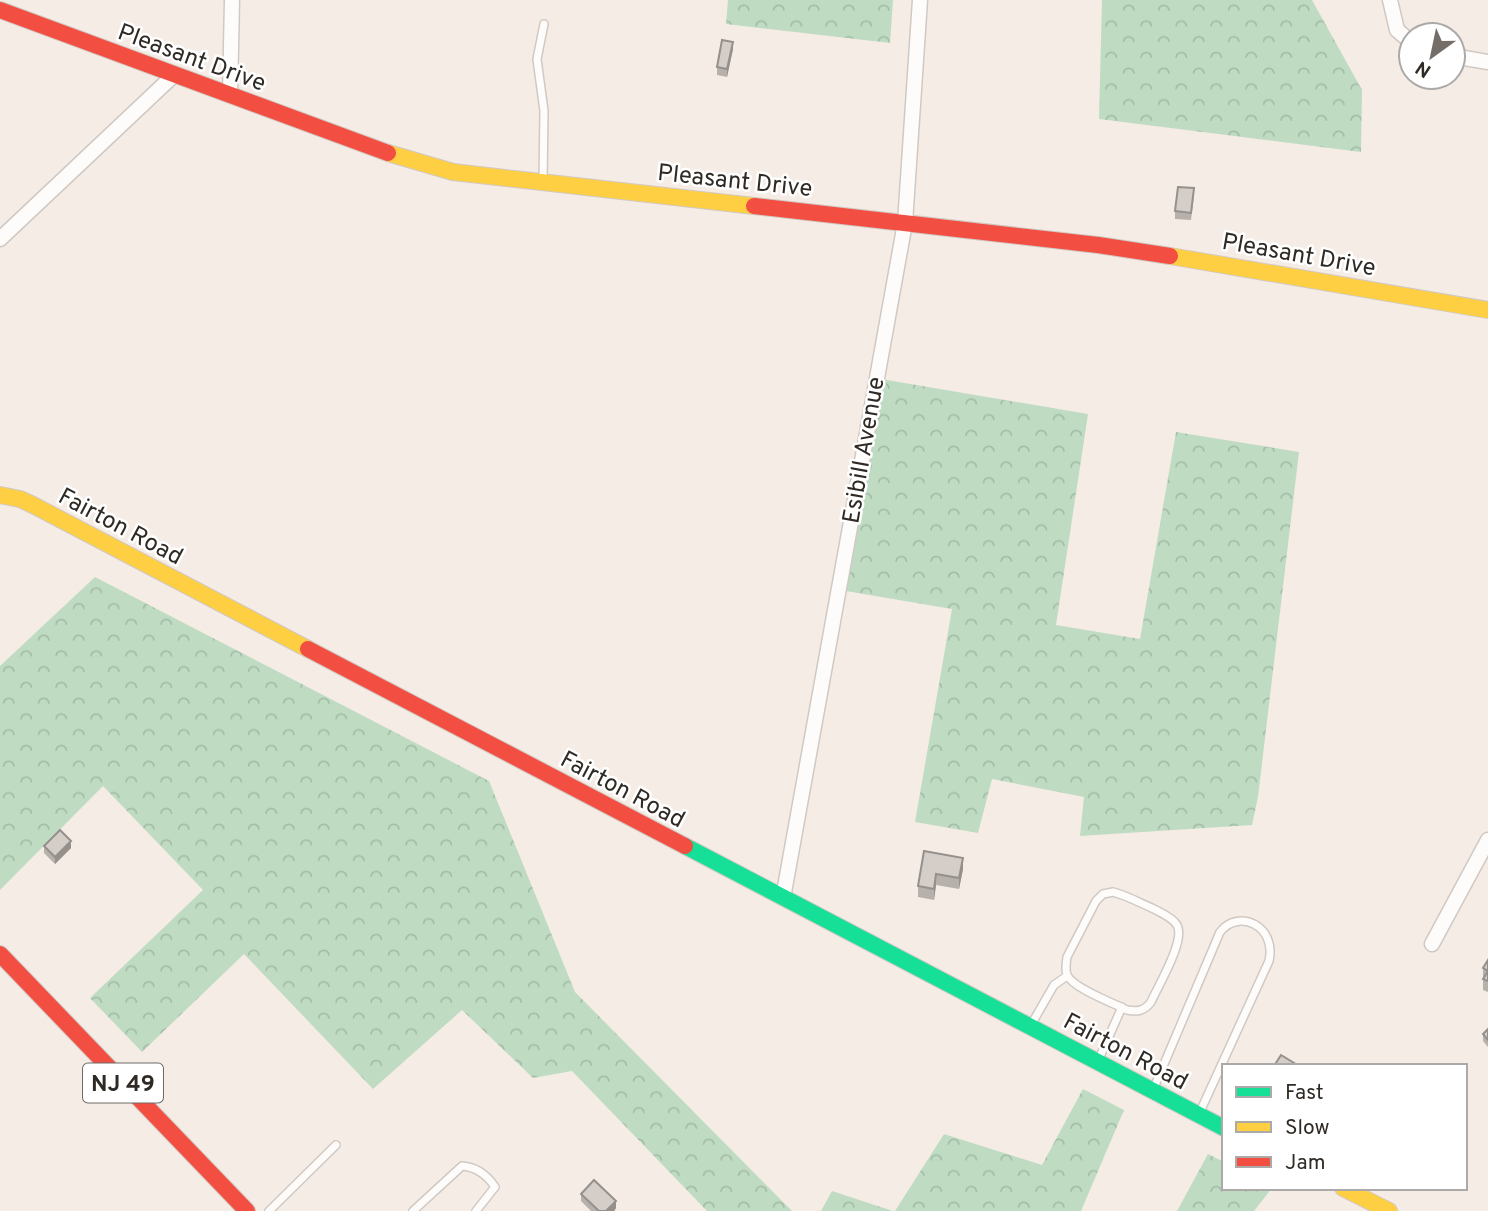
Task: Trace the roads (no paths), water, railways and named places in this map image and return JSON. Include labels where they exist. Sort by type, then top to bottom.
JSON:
[{"type":"main road","name":"Pleasant Drive","points":[[0,10],[371,148],[453,172],[1111,247],[1488,310]]},
{"type":"main road","name":"Fairton Road","points":[[0,495],[33,505],[1222,1127]]},
{"type":"main road","name":"NJ 49","points":[[0,954],[247,1211]]},
{"type":"main road","points":[[1347,1190],[1389,1211]]},
{"type":"street","points":[[230,95],[232,0]]},
{"type":"street","name":"Esibill Avenue","points":[[783,898],[905,223],[920,0]]},
{"type":"street","points":[[1390,0],[1397,30]]},
{"type":"street","points":[[1467,58],[1488,62]]},
{"type":"street","points":[[0,239],[175,74]]},
{"type":"street","points":[[1432,944],[1488,840]]},
{"type":"lane","points":[[543,183],[544,111],[537,59],[544,24]]},
{"type":"lane","points":[[1113,892],[1125,895],[1169,917],[1178,925],[1180,936],[1151,1002],[1145,1009],[1136,1012],[1122,1007],[1076,984],[1067,976],[1066,967],[1068,957],[1096,901],[1103,894],[1113,892]]},
{"type":"lane","points":[[1153,1091],[1220,932],[1231,923],[1240,921],[1262,929],[1267,934],[1271,944],[1269,961],[1222,1064]]},
{"type":"lane","points":[[1031,1027],[1048,993],[1067,976]]},
{"type":"lane","points":[[1097,1062],[1122,1007]]},
{"type":"lane","points":[[1199,1115],[1222,1064]]},
{"type":"lane","points":[[269,1211],[336,1145]]},
{"type":"lane","points":[[413,1211],[462,1166],[475,1169],[488,1177],[495,1187],[476,1211]]}]
